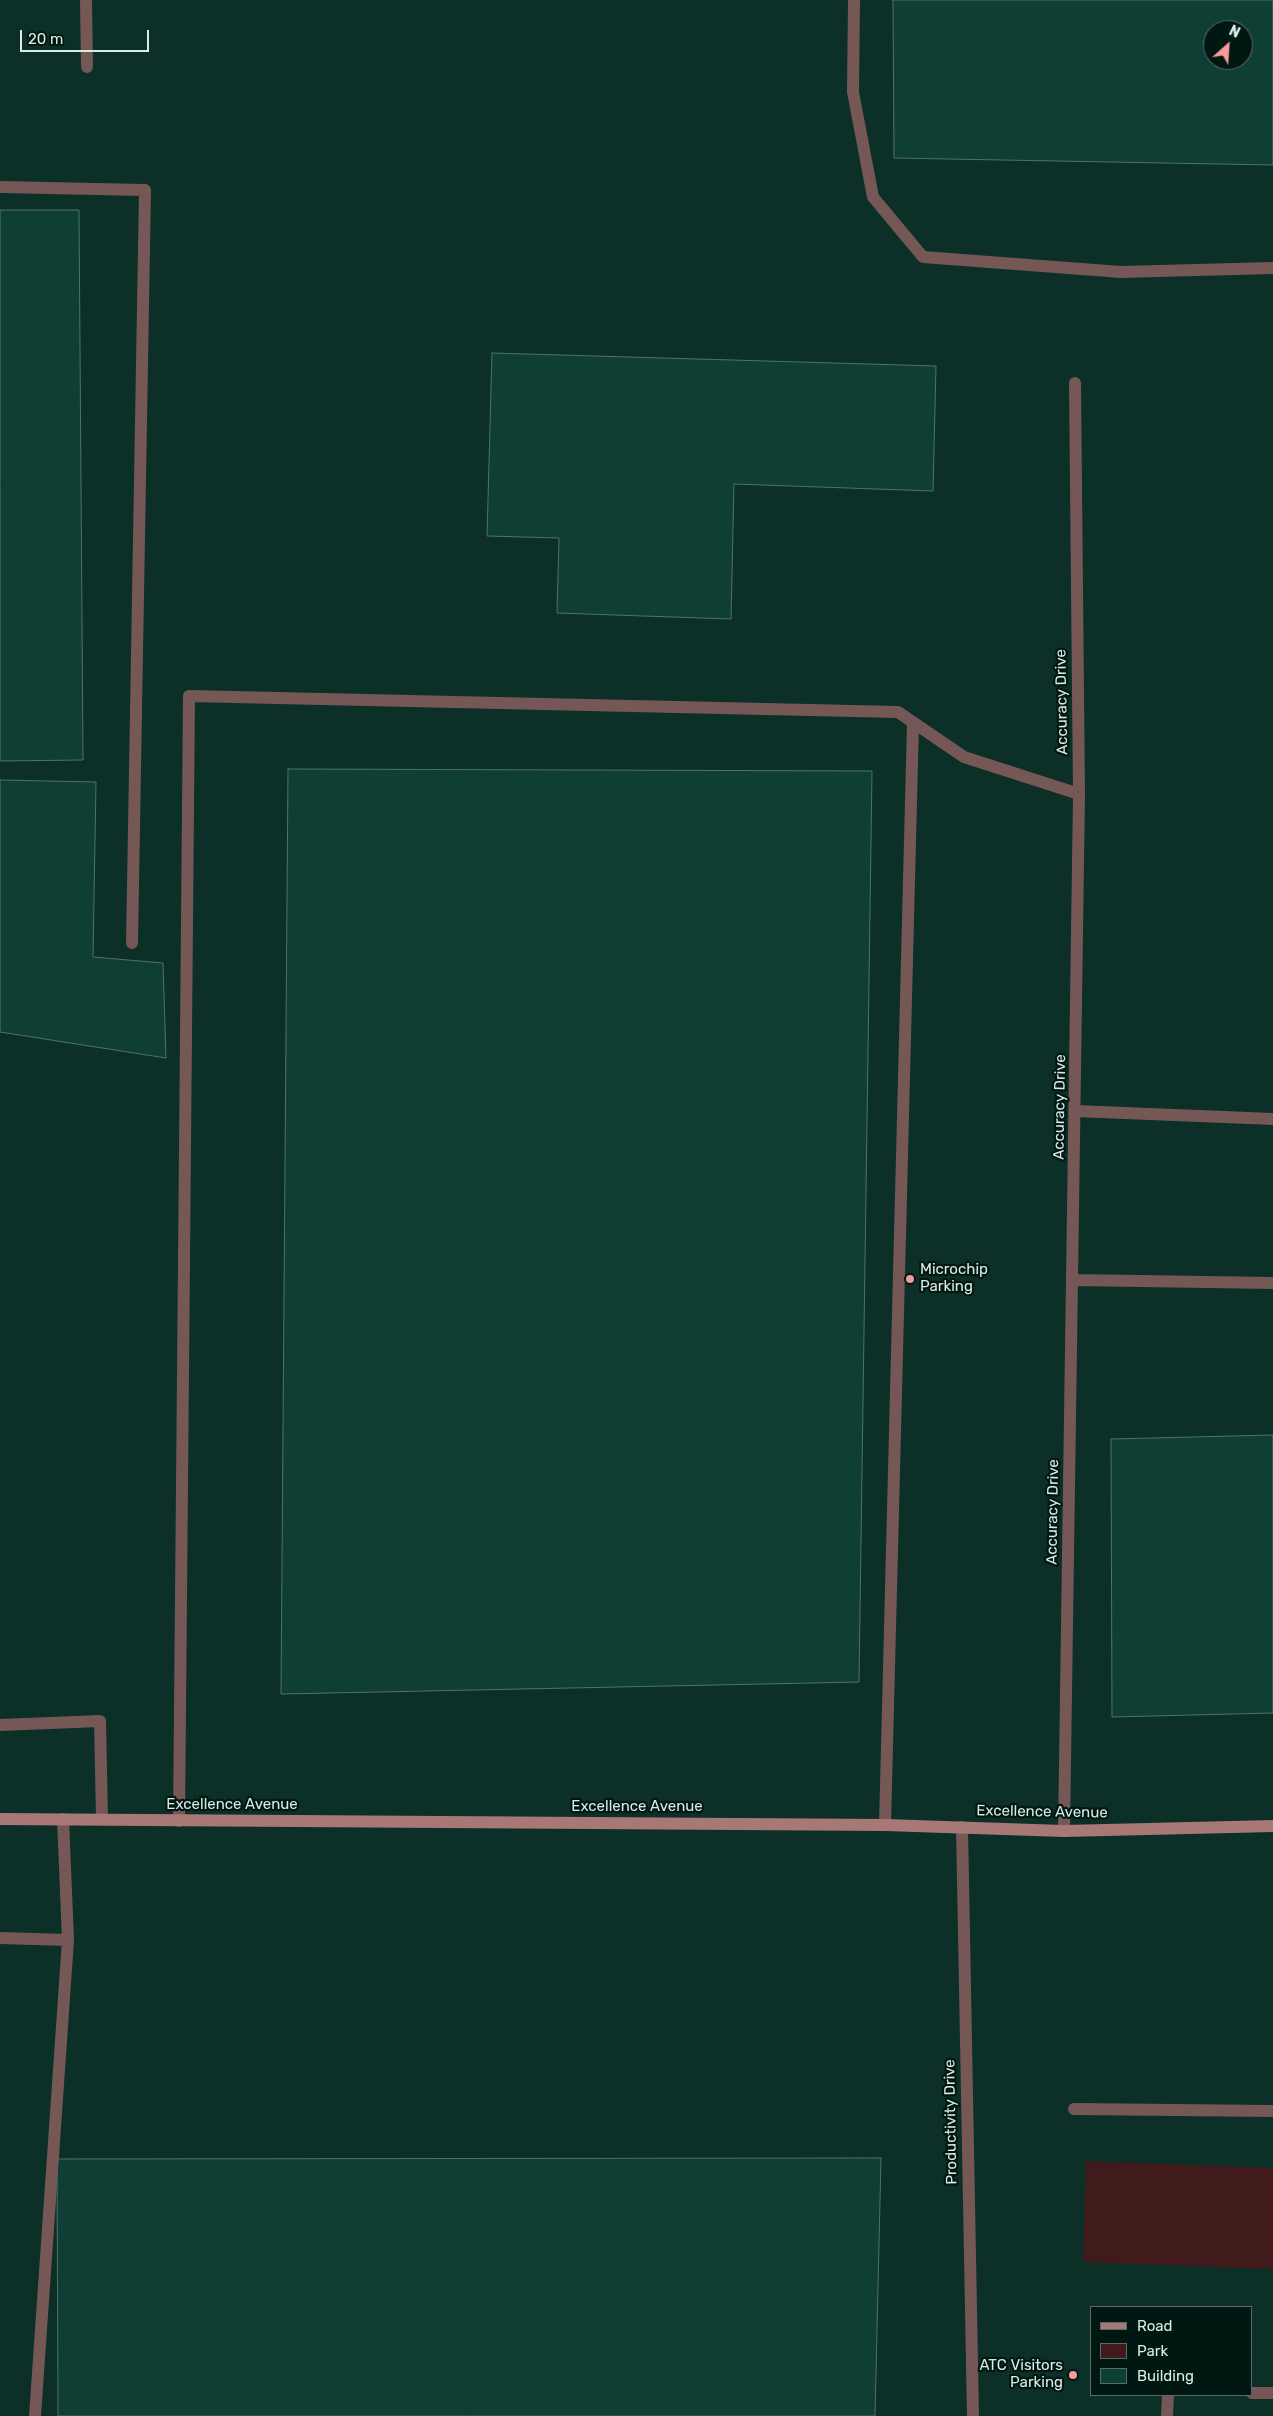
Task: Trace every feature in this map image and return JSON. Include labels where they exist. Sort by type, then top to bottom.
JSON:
[{"type":"street","points":[[86,0],[87,67]]},
{"type":"street","points":[[854,0],[853,92],[873,196],[923,257],[1121,272],[1273,268]]},
{"type":"street","points":[[0,186],[145,190],[132,943]]},
{"type":"street","name":"Accuracy Drive","points":[[1064,1831],[1074,1280],[1079,794],[1075,384]]},
{"type":"street","points":[[179,1821],[189,696],[898,712],[964,757],[1079,794]]},
{"type":"street","points":[[884,1825],[913,723]]},
{"type":"street","points":[[1076,1111],[1273,1120]]},
{"type":"street","points":[[1074,1280],[1273,1283]]},
{"type":"street","points":[[0,1725],[100,1721],[102,1819]]},
{"type":"street","name":"Excellence Avenue","points":[[0,1819],[884,1825],[1064,1831],[1273,1826]]},
{"type":"street","points":[[35,2416],[68,1940],[64,1819]]},
{"type":"street","name":"Productivity Drive","points":[[962,1827],[973,2416]]},
{"type":"street","points":[[0,1938],[68,1940]]},
{"type":"street","points":[[1074,2109],[1273,2111]]},
{"type":"street","points":[[1253,2393],[1273,2393]]},
{"type":"street","points":[[1168,2396],[1168,2416]]},
{"type":"shaded area","points":[[0,0],[1273,0],[1273,2416],[0,2416]]},
{"type":"green space","points":[[1086,2161],[1273,2168],[1273,2269],[1083,2262]]},
{"type":"building","points":[[893,0],[1273,0],[1273,165],[894,158]]},
{"type":"building","points":[[0,210],[79,210],[83,760],[0,761]]},
{"type":"building","points":[[492,353],[936,366],[933,491],[734,484],[731,619],[557,613],[559,538],[487,536]]},
{"type":"building","points":[[288,769],[872,771],[859,1682],[281,1694]]},
{"type":"building","points":[[0,780],[96,782],[93,957],[163,963],[166,1058],[0,1032]]},
{"type":"building","points":[[1273,1435],[1273,1713],[1112,1717],[1111,1439]]},
{"type":"building","points":[[881,2158],[875,2416],[58,2416],[57,2159]]},
{"type":"place","name":"Microchip Parking","points":[[910,1279]]},
{"type":"place","name":"ATC Visitors Parking","points":[[1073,2375]]}]
